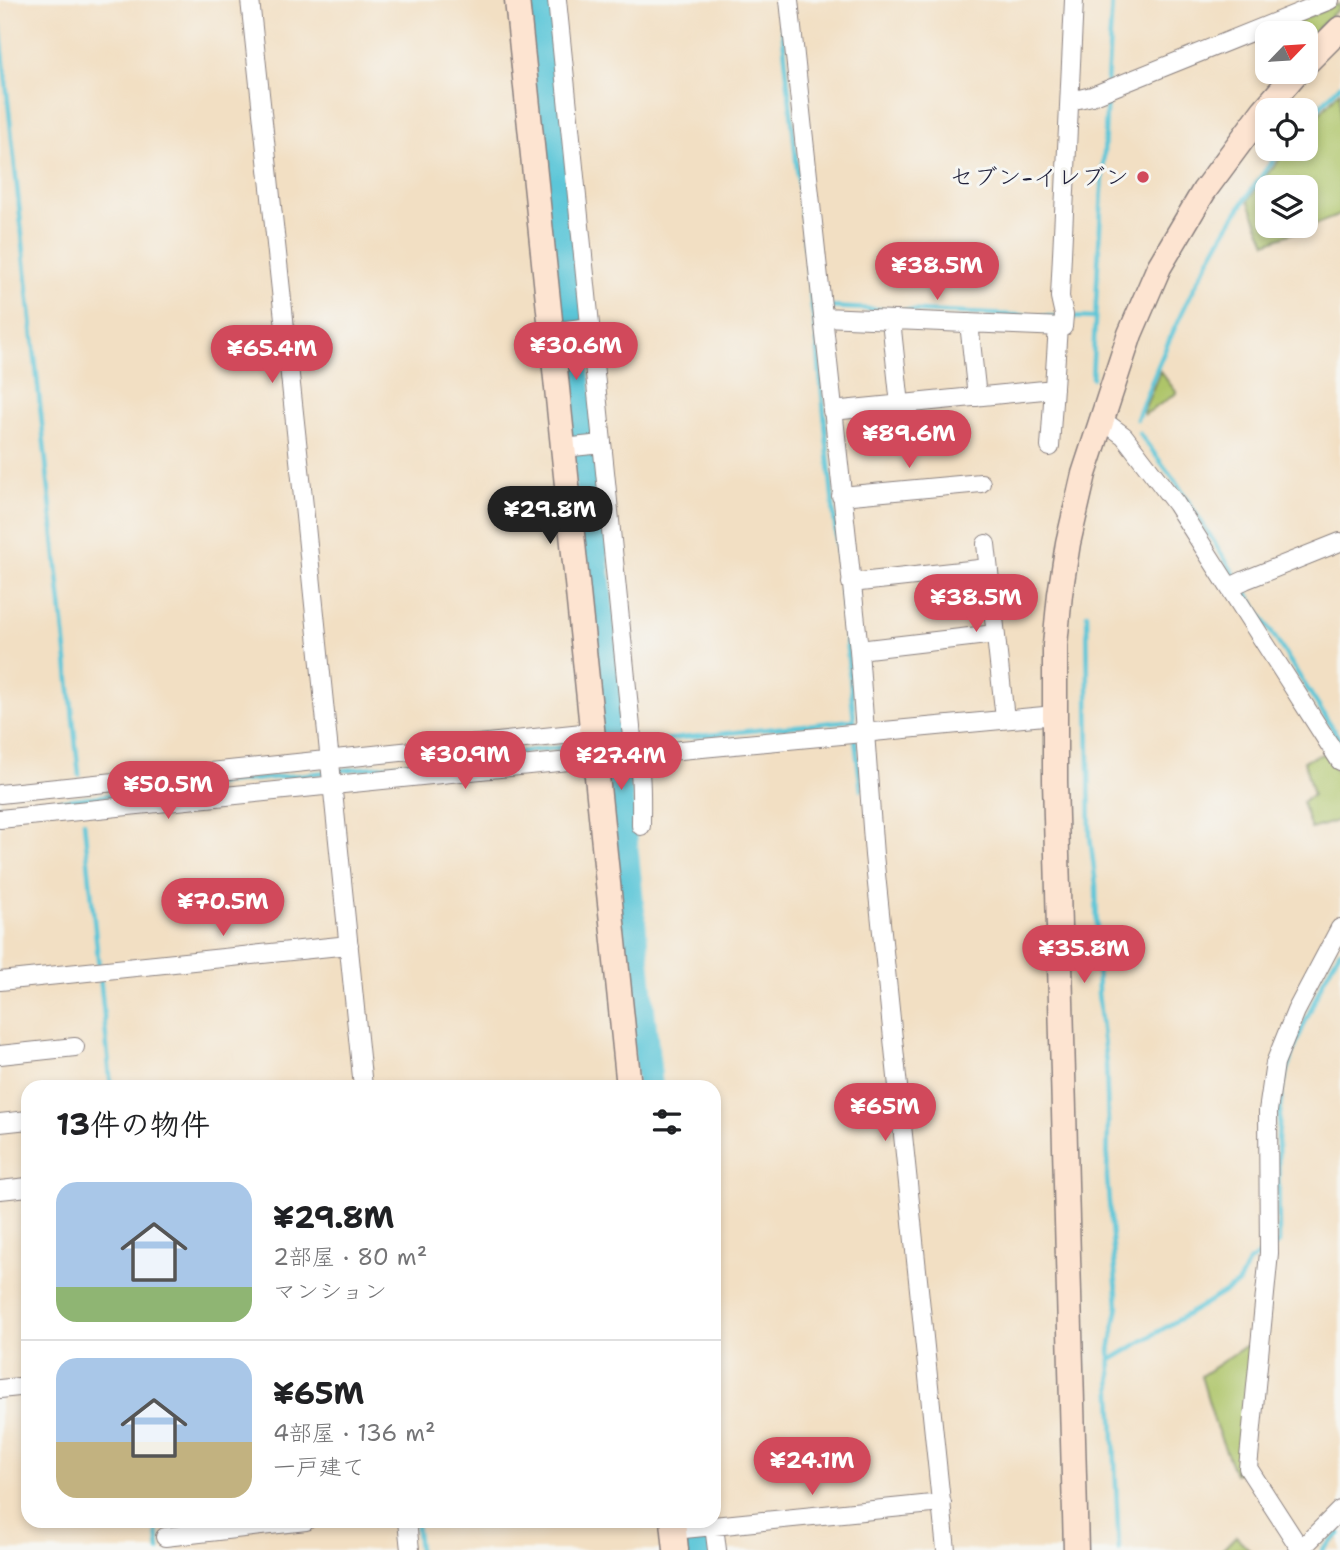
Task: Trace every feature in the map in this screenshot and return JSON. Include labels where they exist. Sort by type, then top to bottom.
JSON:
[{"type":"street","points":[[250,0],[333,767],[362,1080]]},
{"type":"street","points":[[517,0],[569,447],[592,732],[601,758],[628,1080]]},
{"type":"street","points":[[556,0],[599,444],[641,827]]},
{"type":"street","points":[[789,0],[859,650],[857,733],[874,855],[935,1503],[947,1550]]},
{"type":"street","points":[[1050,447],[1062,321],[1060,297],[1074,0]]},
{"type":"street","points":[[1070,101],[1109,90],[1331,0]]},
{"type":"street","points":[[1318,51],[1340,29]]},
{"type":"street","points":[[1076,1550],[1055,715],[1055,645],[1060,594],[1084,474],[1130,334],[1159,267],[1204,191],[1287,84]]},
{"type":"street","points":[[822,311],[891,320],[969,323],[1062,321]]},
{"type":"street","points":[[891,320],[900,405]]},
{"type":"street","points":[[969,323],[977,397]]},
{"type":"street","points":[[557,331],[587,327]]},
{"type":"street","points":[[832,411],[1054,389]]},
{"type":"street","points":[[1101,419],[1124,436],[1237,584],[1340,761]]},
{"type":"street","points":[[569,447],[599,444]]},
{"type":"street","points":[[841,496],[981,483]]},
{"type":"street","points":[[1237,584],[1340,542]]},
{"type":"street","points":[[985,544],[1005,719]]},
{"type":"street","points":[[851,583],[988,568]]},
{"type":"street","points":[[859,650],[995,634]]},
{"type":"street","points":[[0,794],[333,767],[601,758],[1055,715]]},
{"type":"street","points":[[0,819],[333,767],[592,732]]},
{"type":"street","points":[[1340,928],[1296,1011],[1275,1063],[1268,1111],[1269,1249],[1248,1468],[1300,1550],[1340,1510]]},
{"type":"street","points":[[0,981],[349,945]]},
{"type":"street","points":[[0,1055],[75,1047]]},
{"type":"street","points":[[0,1123],[21,1121]]},
{"type":"street","points":[[0,1190],[21,1188]]},
{"type":"street","points":[[0,1389],[21,1387]]},
{"type":"street","points":[[721,1527],[935,1503]]},
{"type":"street","points":[[165,1537],[244,1528]]},
{"type":"street","points":[[408,1528],[410,1550]]},
{"type":"street","points":[[688,1531],[714,1528]]},
{"type":"street","points":[[688,1531],[717,1550]]},
{"type":"green space","points":[[1339,4],[1340,7],[1318,28],[1318,21],[1297,21]]},
{"type":"green space","points":[[1340,91],[1340,215],[1318,223],[1318,175],[1267,175],[1278,161],[1318,161],[1318,115]]},
{"type":"green space","points":[[1255,191],[1255,217],[1248,200]]},
{"type":"green space","points":[[1264,238],[1279,238],[1266,243]]},
{"type":"green space","points":[[1160,371],[1177,393],[1144,415],[1143,412]]},
{"type":"green space","points":[[1325,753],[1340,777],[1340,820],[1311,829],[1302,802],[1313,795],[1304,761]]},
{"type":"green space","points":[[1253,1341],[1243,1471],[1235,1474],[1215,1424],[1201,1376]]},
{"type":"green space","points":[[1236,1536],[1250,1550],[1222,1550]]},
{"type":"waterway","points":[[538,0],[649,1080]]},
{"type":"waterway","points":[[779,0],[816,332],[855,730]]},
{"type":"waterway","points":[[1107,83],[1112,0]]},
{"type":"waterway","points":[[0,25],[79,775]]},
{"type":"waterway","points":[[1318,108],[1340,85]]},
{"type":"waterway","points":[[1092,378],[1107,95]]},
{"type":"waterway","points":[[1137,419],[1199,278],[1237,211],[1273,161]]},
{"type":"waterway","points":[[826,307],[1059,317]]},
{"type":"waterway","points":[[1068,317],[1095,318]]},
{"type":"waterway","points":[[1139,433],[1178,485],[1238,580]]},
{"type":"waterway","points":[[1243,587],[1340,740]]},
{"type":"waterway","points":[[1087,614],[1090,836],[1096,885],[1098,993],[1106,1065],[1107,1179],[1118,1305],[1110,1350],[1119,1550]]},
{"type":"waterway","points":[[641,740],[853,720]]},
{"type":"waterway","points":[[607,739],[615,739]]},
{"type":"waterway","points":[[855,739],[861,789]]},
{"type":"waterway","points":[[615,743],[626,742]]},
{"type":"waterway","points":[[336,771],[585,745]]},
{"type":"waterway","points":[[0,807],[327,772]]},
{"type":"waterway","points":[[84,822],[99,968]]},
{"type":"waterway","points":[[1274,1246],[1279,1243],[1278,1139],[1282,1088],[1297,1041],[1323,981],[1340,950]]},
{"type":"waterway","points":[[100,976],[110,1080]]},
{"type":"waterway","points":[[1111,1360],[1238,1284],[1248,1263],[1263,1252]]},
{"type":"waterway","points":[[157,1528],[159,1550]]},
{"type":"waterway","points":[[417,1528],[419,1550]]},
{"type":"waterway","points":[[696,1528],[698,1550]]},
{"type":"waterway","points":[[1322,1550],[1340,1534]]},
{"type":"place","name":"セブン-イレブン","points":[[1143,177]]}]
